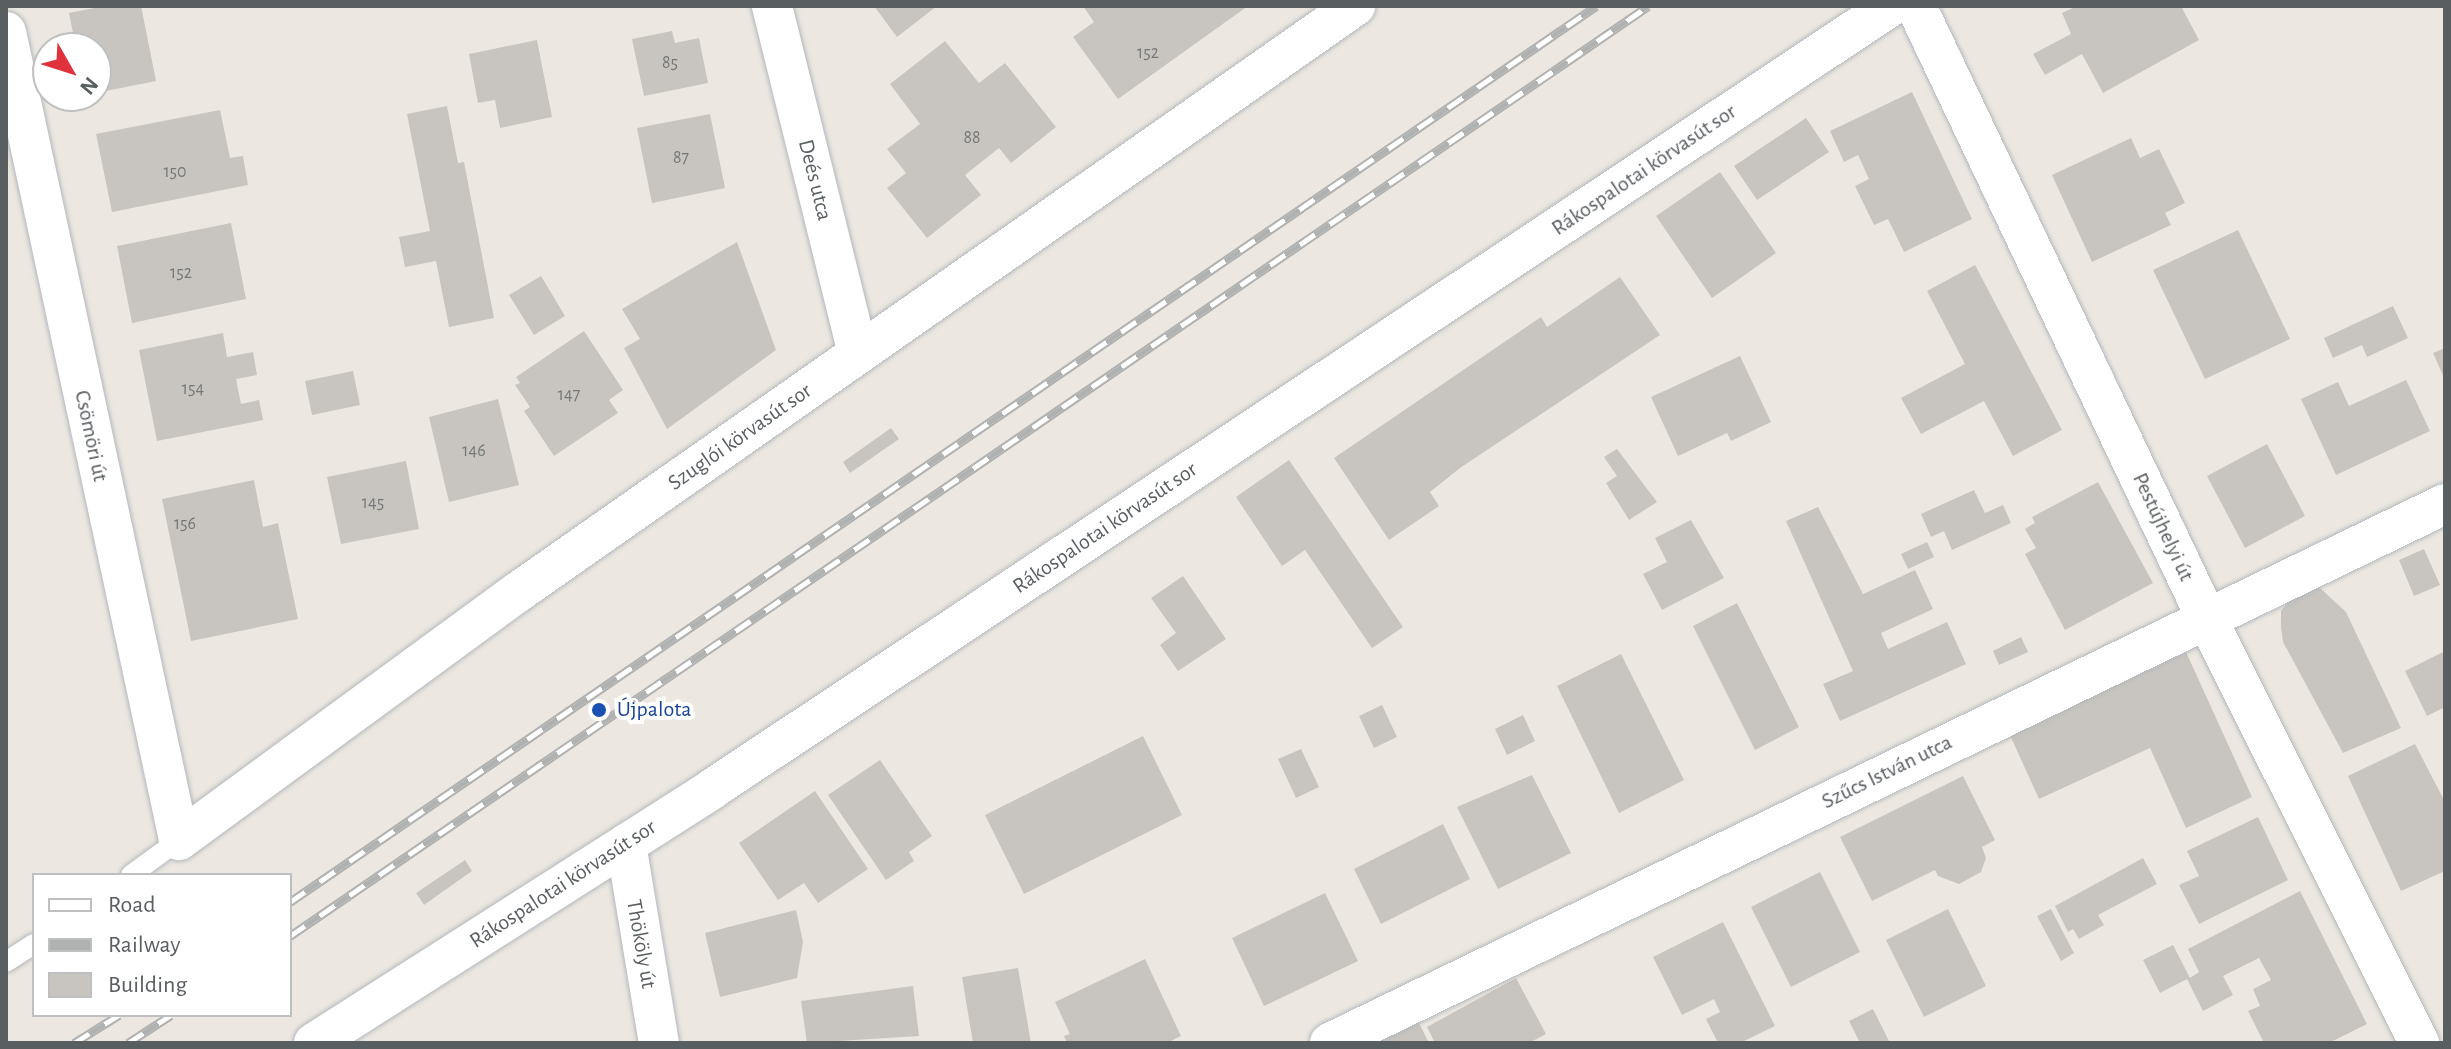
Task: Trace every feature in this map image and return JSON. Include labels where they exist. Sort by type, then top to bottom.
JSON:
[{"type":"street","name":"Deés utca","points":[[772,6],[858,354]]},
{"type":"street","name":"Szuglói körvasút sor","points":[[179,840],[518,592],[1355,6]]},
{"type":"street","name":"Rákospalotai körvasút sor","points":[[314,1043],[626,844],[1891,6]]},
{"type":"street","name":"Pestújhelyi út","points":[[1916,6],[2206,617],[2419,1043]]},
{"type":"street","name":"Csömöri út","points":[[6,32],[179,840]]},
{"type":"street","name":"Szűcs István utca","points":[[1330,1043],[2445,504]]},
{"type":"street","name":"Thököly út","points":[[626,844],[659,1043]]},
{"type":"lane","name":"Szuglói körvasút sor","points":[[134,873],[179,840]]},
{"type":"lane","points":[[6,962],[32,945]]},
{"type":"building","points":[[104,6],[141,6],[156,81],[112,90],[112,32],[73,32],[69,13]]},
{"type":"building","points":[[874,6],[937,6],[897,37]]},
{"type":"building","points":[[1083,6],[1248,6],[1118,99],[1073,37],[1094,22]]},
{"type":"building","points":[[2077,6],[2181,6],[2199,40],[2103,93],[2082,54],[2045,75],[2033,54],[2071,34],[2062,13]]},
{"type":"building","points":[[672,31],[675,43],[699,38],[708,83],[644,96],[632,39]]},
{"type":"building","points":[[537,40],[552,117],[500,128],[495,100],[478,103],[469,54]]},
{"type":"building","points":[[945,41],[979,83],[1005,63],[1056,127],[1011,163],[999,148],[965,175],[981,195],[927,238],[887,188],[906,173],[887,149],[920,124],[890,84]]},
{"type":"building","points":[[1912,92],[1972,219],[1904,252],[1888,219],[1874,225],[1855,186],[1869,179],[1858,155],[1844,162],[1830,131]]},
{"type":"building","points":[[447,106],[458,163],[464,162],[494,318],[449,327],[436,261],[405,267],[399,237],[430,231],[407,114]]},
{"type":"building","points":[[220,110],[230,158],[243,156],[248,185],[112,212],[96,134]]},
{"type":"building","points":[[710,114],[725,188],[652,203],[637,128]]},
{"type":"building","points":[[1806,118],[1829,152],[1757,200],[1734,166]]},
{"type":"building","points":[[2131,138],[2140,158],[2159,149],[2185,203],[2165,213],[2171,225],[2092,262],[2052,175]]},
{"type":"building","points":[[1720,172],[1776,253],[1712,298],[1656,216]]},
{"type":"building","points":[[231,223],[246,299],[132,323],[117,246]]},
{"type":"building","points":[[2238,230],[2290,339],[2205,379],[2153,270]]},
{"type":"building","points":[[737,242],[776,350],[667,429],[624,348],[640,339],[622,309]]},
{"type":"building","points":[[1975,265],[2062,430],[2013,456],[1984,401],[1921,434],[1901,398],[1965,364],[1927,291]]},
{"type":"building","points":[[541,276],[565,316],[534,335],[509,295]]},
{"type":"building","points":[[1620,277],[1660,335],[1460,468],[1430,492],[1439,506],[1389,540],[1334,458],[1541,317],[1547,327]]},
{"type":"building","points":[[2393,306],[2408,338],[2367,357],[2362,345],[2333,358],[2324,338]]},
{"type":"building","points":[[584,331],[623,390],[609,400],[618,413],[554,456],[524,411],[530,407],[515,385],[520,383],[516,377]]},
{"type":"building","points":[[223,333],[227,357],[253,352],[257,375],[236,379],[241,404],[259,400],[263,420],[157,441],[139,350]]},
{"type":"building","points":[[2445,348],[2445,380],[2433,353]]},
{"type":"building","points":[[1740,356],[1771,422],[1731,441],[1727,433],[1678,456],[1651,397]]},
{"type":"building","points":[[353,371],[360,405],[312,415],[305,381]]},
{"type":"building","points":[[2406,380],[2430,431],[2336,475],[2301,399],[2338,382],[2349,406]]},
{"type":"building","points":[[498,399],[519,485],[449,502],[429,417]]},
{"type":"building","points":[[891,428],[899,439],[850,473],[843,462]]},
{"type":"building","points":[[2267,444],[2305,516],[2245,548],[2207,476]]},
{"type":"building","points":[[1617,449],[1657,502],[1629,520],[1606,483],[1617,476],[1604,457]]},
{"type":"building","points":[[1289,460],[1403,627],[1372,648],[1305,550],[1282,566],[1236,497]]},
{"type":"building","points":[[406,461],[419,529],[341,544],[327,477]]},
{"type":"building","points":[[254,480],[263,527],[278,523],[298,619],[191,641],[162,499]]},
{"type":"building","points":[[2098,482],[2153,583],[2065,630],[2025,554],[2036,548],[2025,529],[2035,523],[2032,517]]},
{"type":"building","points":[[1974,490],[1985,513],[2003,505],[2011,523],[1952,550],[1944,531],[1931,537],[1921,514]]},
{"type":"building","points":[[1818,507],[1863,594],[1915,570],[1933,609],[1881,633],[1888,649],[1947,622],[1966,664],[1840,721],[1823,684],[1853,671],[1786,521]]},
{"type":"building","points":[[1691,520],[1724,578],[1662,610],[1643,574],[1667,562],[1655,538]]},
{"type":"building","points":[[1927,542],[1934,557],[1908,569],[1901,554]]},
{"type":"building","points":[[2424,549],[2440,585],[2414,596],[2399,560]]},
{"type":"building","points":[[1183,576],[1226,639],[1178,671],[1160,645],[1176,633],[1151,598]]},
{"type":"building","points":[[2320,588],[2346,612],[2401,728],[2343,753],[2283,642],[2281,611],[2296,592]]},
{"type":"building","points":[[1737,603],[1799,727],[1755,750],[1693,626]]},
{"type":"building","points":[[2021,637],[2028,652],[1999,665],[1993,651]]},
{"type":"building","points":[[2445,651],[2445,707],[2427,716],[2405,671]]},
{"type":"building","points":[[2186,652],[2252,797],[2186,828],[2150,748],[2039,799],[2009,733]]},
{"type":"building","points":[[1621,654],[1684,780],[1619,813],[1557,686]]},
{"type":"building","points":[[1382,705],[1397,737],[1374,748],[1359,716]]},
{"type":"building","points":[[1523,715],[1535,741],[1507,755],[1495,729]]},
{"type":"building","points":[[1143,736],[1182,815],[1024,894],[985,815]]},
{"type":"building","points":[[2415,744],[2445,802],[2445,871],[2401,891],[2348,776]]},
{"type":"building","points":[[1301,749],[1319,787],[1296,798],[1278,759]]},
{"type":"building","points":[[880,760],[932,836],[909,852],[914,861],[886,880],[828,795]]},
{"type":"building","points":[[1532,775],[1571,853],[1498,889],[1457,807]]},
{"type":"building","points":[[1963,776],[1995,840],[1982,847],[1986,858],[1981,872],[1959,884],[1938,876],[1935,870],[1872,901],[1840,837]]},
{"type":"building","points":[[815,791],[868,869],[818,903],[804,883],[778,900],[739,843]]},
{"type":"building","points":[[2258,817],[2288,880],[2199,924],[2179,885],[2199,876],[2187,851]]},
{"type":"building","points":[[1443,824],[1470,879],[1381,924],[1354,869]]},
{"type":"building","points":[[2143,858],[2157,884],[2098,915],[2104,925],[2079,939],[2073,929],[2068,932],[2055,906]]},
{"type":"building","points":[[465,860],[472,871],[424,905],[416,893]]},
{"type":"building","points":[[1820,872],[1860,952],[1791,987],[1751,907]]},
{"type":"building","points":[[2300,891],[2367,1024],[2329,1043],[2264,1043],[2248,1011],[2260,1006],[2253,989],[2271,980],[2259,958],[2223,976],[2233,995],[2203,1011],[2187,979],[2160,993],[2143,960],[2173,945],[2190,978],[2199,972],[2188,949]]},
{"type":"building","points":[[1325,893],[1358,961],[1264,1006],[1232,938]]},
{"type":"building","points":[[1948,909],[1986,986],[1924,1017],[1886,940]]},
{"type":"building","points":[[2051,909],[2074,953],[2061,961],[2037,916]]},
{"type":"building","points":[[796,910],[803,942],[797,978],[720,997],[705,933]]},
{"type":"building","points":[[1723,922],[1775,1026],[1740,1043],[1718,1043],[1706,1019],[1720,1012],[1714,999],[1682,1015],[1653,957]]},
{"type":"building","points":[[1145,959],[1181,1036],[1167,1043],[1067,1043],[1064,1036],[1070,1034],[1055,1002]]},
{"type":"building","points":[[1018,968],[1031,1043],[973,1043],[962,977]]},
{"type":"building","points":[[1516,978],[1546,1034],[1529,1043],[1435,1043],[1427,1027]]},
{"type":"building","points":[[913,986],[919,1036],[807,1043],[801,1001]]},
{"type":"building","points":[[1873,1009],[1890,1043],[1860,1043],[1849,1021]]},
{"type":"building","points":[[1417,1019],[1429,1043],[1370,1043]]},
{"type":"railway","points":[[292,901],[1596,6]]},
{"type":"railway","points":[[292,935],[1648,6]]},
{"type":"railway","points":[[74,1043],[116,1017]]},
{"type":"railway","points":[[128,1043],[168,1017]]},
{"type":"place","name":"Újpalota","points":[[599,710]]}]
